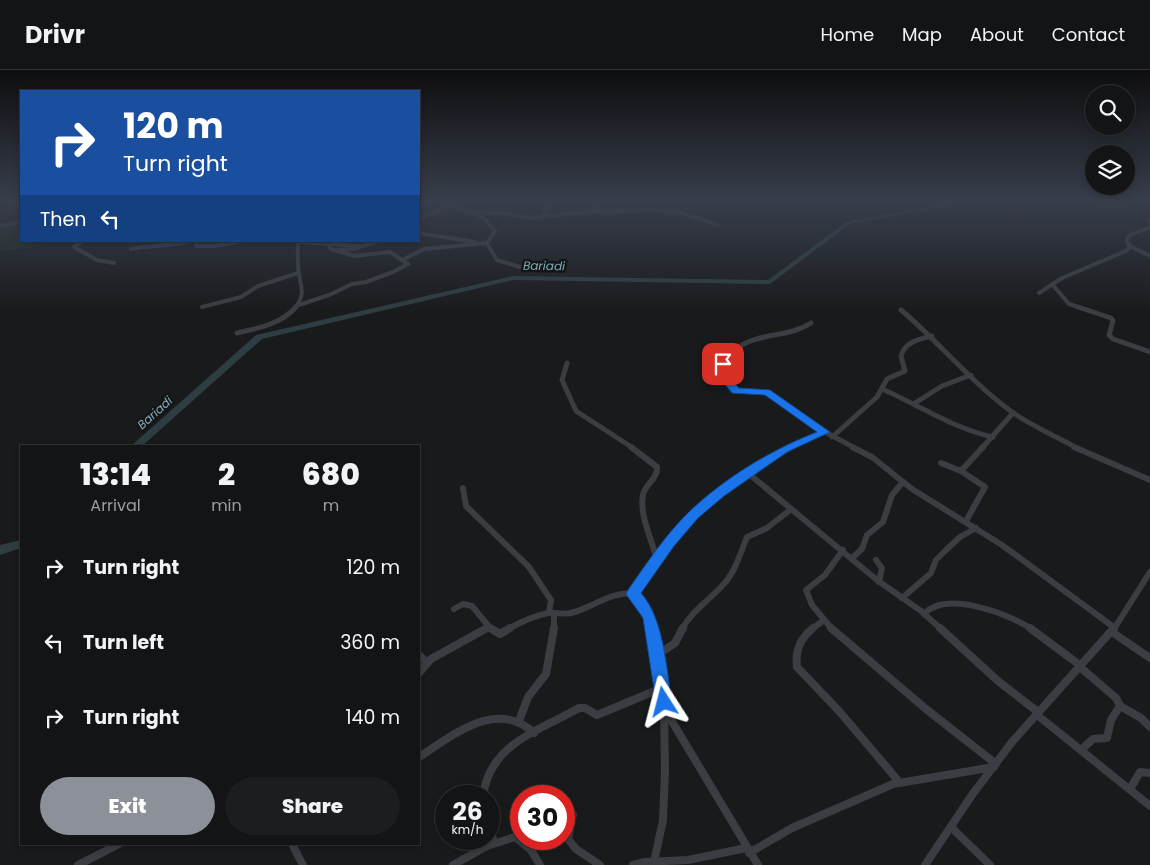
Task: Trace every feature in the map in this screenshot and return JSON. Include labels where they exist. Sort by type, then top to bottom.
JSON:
[{"type":"street","points":[[448,237],[477,243]]},
{"type":"street","points":[[487,243],[491,237]]},
{"type":"street","points":[[1128,237],[1127,242],[1130,246],[1150,256]]},
{"type":"street","points":[[80,242],[74,245],[74,247],[95,259],[114,264]]},
{"type":"street","points":[[131,249],[155,245],[168,247],[187,242]]},
{"type":"street","points":[[197,242],[196,246],[208,247],[236,242]]},
{"type":"street","points":[[296,306],[301,297],[304,283],[298,272],[298,242]]},
{"type":"street","points":[[308,242],[361,246]]},
{"type":"street","points":[[333,249],[352,249],[375,242]]},
{"type":"street","points":[[402,260],[424,249],[487,243]]},
{"type":"street","points":[[487,243],[500,262],[523,268]]},
{"type":"street","points":[[237,333],[270,325],[296,306],[329,296],[352,284],[366,282],[404,268],[408,264],[387,252],[354,256],[333,249],[328,244]]},
{"type":"street","points":[[1039,293],[1052,284],[1099,265],[1103,260],[1120,254],[1130,246]]},
{"type":"street","points":[[202,307],[241,297],[258,286],[298,272]]},
{"type":"street","points":[[1052,284],[1069,304],[1111,318],[1113,321],[1109,334],[1113,339],[1150,352]]},
{"type":"street","points":[[901,310],[932,336],[1013,413],[1088,454],[1150,480]]},
{"type":"street","points":[[811,323],[796,333],[747,342],[733,351],[723,364],[724,377],[736,391],[767,392],[832,437],[872,457],[903,482],[976,528],[1150,658]]},
{"type":"street","points":[[832,437],[882,389],[887,379],[905,370],[902,352],[914,341],[932,336]]},
{"type":"street","points":[[567,364],[563,371],[562,380],[576,411],[638,450],[657,467],[656,476],[649,484],[643,497],[657,561]]},
{"type":"street","points":[[915,403],[925,395],[957,379],[971,375]]},
{"type":"street","points":[[882,389],[915,403],[969,432],[993,436]]},
{"type":"street","points":[[961,471],[1013,413]]},
{"type":"street","points":[[454,609],[463,604],[472,606],[495,632],[502,634],[524,620],[552,613],[571,613],[610,598],[633,594],[669,542],[694,514],[720,493],[783,450],[825,432]]},
{"type":"street","points":[[941,462],[961,471],[985,487],[966,521]]},
{"type":"street","points":[[749,474],[790,510],[843,550],[880,582],[924,614],[998,681],[1150,806]]},
{"type":"street","points":[[852,558],[862,549],[867,535],[883,522],[892,495],[903,482]]},
{"type":"street","points":[[463,488],[466,506],[528,567],[551,600],[554,633],[546,674],[528,697],[519,721]]},
{"type":"street","points":[[656,656],[675,643],[689,616],[722,585],[735,567],[747,537],[767,528],[790,510]]},
{"type":"street","points":[[902,598],[931,573],[936,560],[944,552],[960,537],[976,528]]},
{"type":"street","points":[[843,550],[825,574],[806,590],[812,605],[824,620],[926,709],[995,765]]},
{"type":"street","points":[[876,560],[882,568],[880,582]]},
{"type":"street","points":[[925,865],[995,765],[1037,713],[1113,630],[1150,572]]},
{"type":"street","points":[[633,594],[644,606],[650,618],[664,707],[663,820],[654,862]]},
{"type":"street","points":[[924,614],[931,608],[938,606],[961,604],[999,611],[1029,626],[1116,698],[1120,706],[1141,718],[1150,727]]},
{"type":"street","points":[[824,620],[805,633],[799,646],[797,668],[846,718],[900,783]]},
{"type":"street","points":[[420,672],[438,654],[489,626]]},
{"type":"street","points":[[420,656],[427,663]]},
{"type":"street","points":[[484,785],[484,780],[492,764],[506,750],[534,732],[582,707],[597,715],[662,688]]},
{"type":"street","points":[[1082,749],[1093,739],[1107,738],[1111,720],[1120,706]]},
{"type":"street","points":[[664,707],[758,865]]},
{"type":"street","points":[[420,756],[480,722],[494,717],[519,721],[534,732]]},
{"type":"street","points":[[633,865],[688,860],[748,850],[850,801],[900,783],[995,765]]},
{"type":"street","points":[[1130,789],[1140,772],[1150,773]]},
{"type":"street","points":[[951,827],[990,865]]},
{"type":"street","points":[[500,841],[515,837],[531,850],[540,865]]},
{"type":"street","points":[[78,865],[101,855],[116,845]]},
{"type":"street","points":[[294,845],[304,865]]},
{"type":"street","points":[[575,848],[600,865]]},
{"type":"street","points":[[452,865],[481,850]]},
{"type":"shaded area","points":[[0,237],[20,237],[20,242],[44,242],[38,247],[0,251]]},
{"type":"waterway","name":"Bariadi","points":[[137,445],[259,337],[513,278],[770,282],[829,237]]},
{"type":"waterway","name":"Bariadi","points":[[0,550],[20,544]]},
{"type":"route","points":[[664,702],[650,618],[644,606],[633,594],[669,542],[694,514],[720,493],[783,450],[825,432],[767,392],[736,391],[724,377],[723,364]]}]
